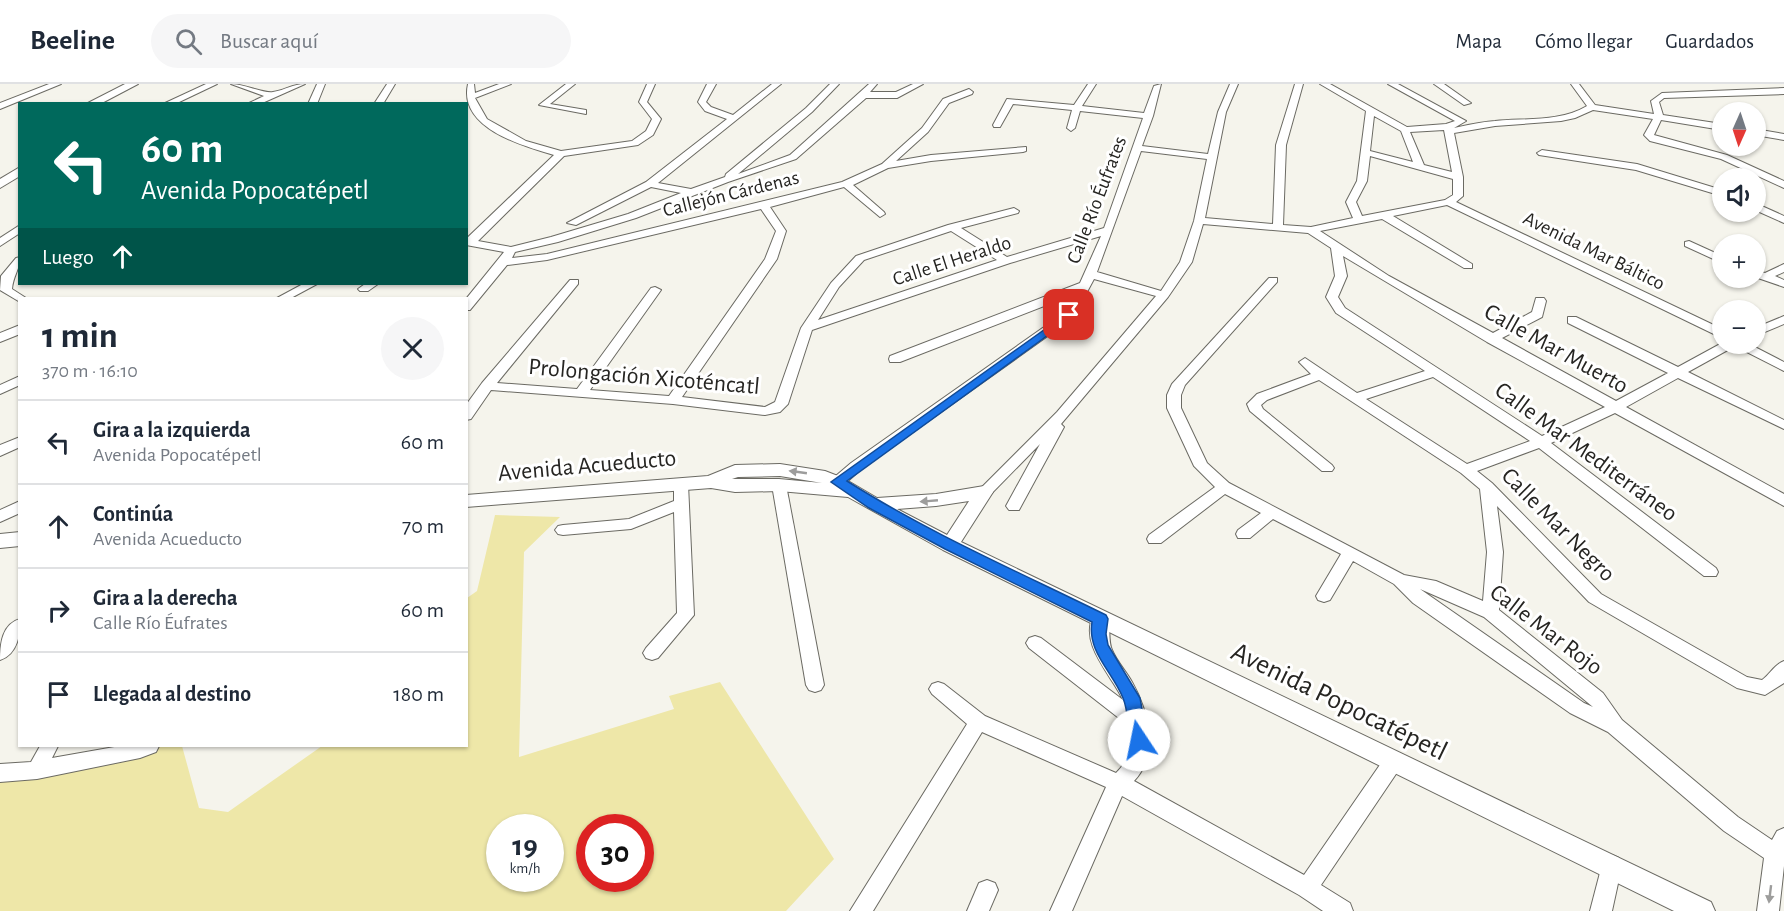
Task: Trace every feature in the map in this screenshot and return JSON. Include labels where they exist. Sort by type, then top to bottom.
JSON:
[{"type":"main road","points":[[96,102],[138,85]]},
{"type":"main road","points":[[109,102],[138,85]]},
{"type":"main road","points":[[0,184],[18,171]]},
{"type":"main road","points":[[0,194],[18,184]]},
{"type":"main road","name":"Avenida Acueducto","points":[[711,482],[735,471],[780,470],[819,475],[839,488],[950,545]]},
{"type":"main road","name":"Avenida Acueducto","points":[[468,501],[711,482],[735,486],[779,485],[839,488]]},
{"type":"main road","points":[[873,504],[936,500],[984,492]]},
{"type":"main road","points":[[950,545],[984,492]]},
{"type":"main road","points":[[0,541],[18,539]]},
{"type":"main road","name":"Avenida Popocatépetl","points":[[950,545],[1702,911]]},
{"type":"street","points":[[0,106],[57,84]]},
{"type":"street","points":[[172,102],[213,84]]},
{"type":"street","points":[[235,84],[269,95]]},
{"type":"street","points":[[256,102],[301,84]]},
{"type":"street","points":[[313,102],[321,84]]},
{"type":"street","points":[[379,102],[391,84]]},
{"type":"street","points":[[470,97],[507,84]]},
{"type":"street","points":[[571,84],[543,105],[582,112]]},
{"type":"street","points":[[471,85],[470,97],[483,121],[523,143],[561,154],[621,147],[644,140],[657,119],[643,102],[651,84]]},
{"type":"street","points":[[712,84],[702,102],[708,109],[734,118]]},
{"type":"street","points":[[572,223],[650,184],[777,84]]},
{"type":"street","points":[[725,180],[809,110],[835,84]]},
{"type":"street","points":[[469,242],[511,250],[554,240],[632,216],[725,180],[793,157],[864,95],[873,84]]},
{"type":"street","points":[[864,95],[897,95],[919,84]]},
{"type":"street","points":[[1071,128],[1077,107],[1092,84]]},
{"type":"street","points":[[984,492],[1062,415],[1164,296],[1186,262],[1199,221],[1222,112],[1234,84]]},
{"type":"street","points":[[1278,227],[1281,145],[1299,84]]},
{"type":"street","points":[[1324,84],[1405,130],[1449,129],[1547,120],[1576,115],[1592,107],[1712,125]]},
{"type":"street","points":[[1392,84],[1462,121],[1449,129]]},
{"type":"street","points":[[1438,84],[1467,103]]},
{"type":"street","points":[[1575,84],[1592,107]]},
{"type":"street","points":[[1767,84],[1784,91]]},
{"type":"street","name":"Calle Río Éufrates","points":[[839,488],[1069,315],[1109,230],[1158,86]]},
{"type":"street","points":[[1784,91],[1662,96],[1655,101],[1659,116],[1649,135],[1653,139],[1724,157],[1784,185]]},
{"type":"street","points":[[885,166],[925,130],[946,101],[969,92]]},
{"type":"street","points":[[997,125],[1010,101],[1149,116]]},
{"type":"street","points":[[1359,219],[1351,202],[1362,181],[1370,110]]},
{"type":"street","points":[[1199,221],[1311,230],[1448,202],[1458,196],[1458,177],[1449,129]]},
{"type":"street","points":[[1405,130],[1420,168]]},
{"type":"street","points":[[1766,134],[1784,136]]},
{"type":"street","points":[[1138,147],[1212,157]]},
{"type":"street","name":"Callejón Cárdenas","points":[[504,262],[547,257],[764,206],[846,184],[885,166],[931,158],[1023,149]]},
{"type":"street","points":[[1364,152],[1458,177]]},
{"type":"street","points":[[1542,153],[1637,167],[1712,190]]},
{"type":"street","points":[[469,242],[561,154]]},
{"type":"street","points":[[650,184],[694,193]]},
{"type":"street","points":[[846,184],[880,214]]},
{"type":"street","name":"Avenida Mar Báltico","points":[[1448,202],[1712,329]]},
{"type":"street","points":[[673,400],[771,258],[782,231],[764,206]]},
{"type":"street","name":"Prolongación Xicoténcatl","points":[[487,386],[673,400],[765,411],[775,409],[781,404],[807,328],[835,285],[860,258],[952,227],[1014,211]]},
{"type":"street","points":[[1766,211],[1784,220]]},
{"type":"street","points":[[1384,215],[1468,266]]},
{"type":"street","points":[[952,227],[1006,261]]},
{"type":"street","points":[[0,243],[18,230]]},
{"type":"street","name":"Calle El Heraldo","points":[[807,328],[1006,261],[1109,230]]},
{"type":"street","name":"Calle Mar Muerto","points":[[1311,230],[1385,278],[1491,339],[1784,501]]},
{"type":"street","points":[[1689,244],[1712,255]]},
{"type":"street","name":"Calle Mar Mediterráneo","points":[[1336,245],[1341,276],[1332,297],[1334,303],[1347,316],[1541,442],[1710,572]]},
{"type":"street","points":[[468,305],[504,262],[511,250]]},
{"type":"street","points":[[18,262],[13,266],[13,275],[3,292],[18,298]]},
{"type":"street","points":[[1766,273],[1784,267]]},
{"type":"street","points":[[1090,274],[1164,296]]},
{"type":"street","points":[[1766,277],[1784,284]]},
{"type":"street","name":"Calle Mar Rojo","points":[[1273,280],[1179,384],[1174,395],[1174,408],[1201,466],[1224,487],[1400,580],[1419,598],[1576,708],[1615,726],[1731,824],[1779,846]]},
{"type":"street","points":[[468,413],[487,386],[574,282]]},
{"type":"street","points":[[285,297],[309,285]]},
{"type":"street","points":[[895,359],[1084,286]]},
{"type":"street","points":[[580,394],[655,290]]},
{"type":"street","points":[[1491,339],[1538,314],[1540,301]]},
{"type":"street","points":[[1572,320],[1784,425]]},
{"type":"street","points":[[1766,327],[1784,320]]},
{"type":"street","points":[[0,338],[18,330]]},
{"type":"street","points":[[1466,470],[1541,442],[1616,407],[1712,354]]},
{"type":"street","points":[[1759,354],[1784,367]]},
{"type":"street","name":"Calle Mar Negro","points":[[1305,362],[1320,375],[1466,470],[1487,488],[1595,598],[1743,683],[1765,688],[1777,680],[1784,669]]},
{"type":"street","points":[[1355,398],[1433,373]]},
{"type":"street","points":[[1320,375],[1262,397],[1254,404],[1257,411],[1327,468]]},
{"type":"street","points":[[0,390],[18,381]]},
{"type":"street","points":[[1014,506],[1062,415]]},
{"type":"street","points":[[0,452],[18,442]]},
{"type":"street","points":[[652,653],[687,615],[680,504],[681,484]]},
{"type":"street","points":[[779,485],[815,685]]},
{"type":"street","points":[[1155,539],[1224,487]]},
{"type":"street","points":[[1487,488],[1495,552],[1490,612]]},
{"type":"street","points":[[563,530],[631,524],[680,504]]},
{"type":"street","points":[[0,517],[18,507]]},
{"type":"street","points":[[1244,534],[1271,513]]},
{"type":"street","points":[[1324,596],[1350,552]]},
{"type":"street","name":"Calle Mar Rojo","points":[[1400,580],[1430,585],[1490,612],[1598,698],[1615,726]]},
{"type":"street","points":[[1060,911],[1119,783],[1134,767],[1138,755],[1139,740],[1131,698],[1100,646],[1098,634],[1100,619]]},
{"type":"street","points":[[0,653],[18,628]]},
{"type":"street","points":[[1035,643],[1136,721]]},
{"type":"street","points":[[938,689],[978,722],[1119,783],[1307,888],[1342,911]]},
{"type":"street","points":[[861,911],[978,722]]},
{"type":"street","points":[[37,770],[48,747]]},
{"type":"street","points":[[0,773],[37,770],[147,747]]},
{"type":"street","points":[[1307,888],[1393,762]]},
{"type":"street","points":[[1768,911],[1779,846]]},
{"type":"street","points":[[1601,911],[1611,865]]},
{"type":"street","points":[[978,911],[987,890]]},
{"type":"shaded area","points":[[495,515],[560,517],[524,552],[519,757],[674,709],[669,696],[720,682],[834,859],[786,911],[0,911],[0,773],[147,747],[182,747],[199,808],[228,812],[321,747],[468,747],[468,597],[477,591]]},
{"type":"route","points":[[1069,315],[856,466],[837,482],[950,545],[1100,619],[1098,634],[1100,646],[1131,698],[1139,740]]}]
